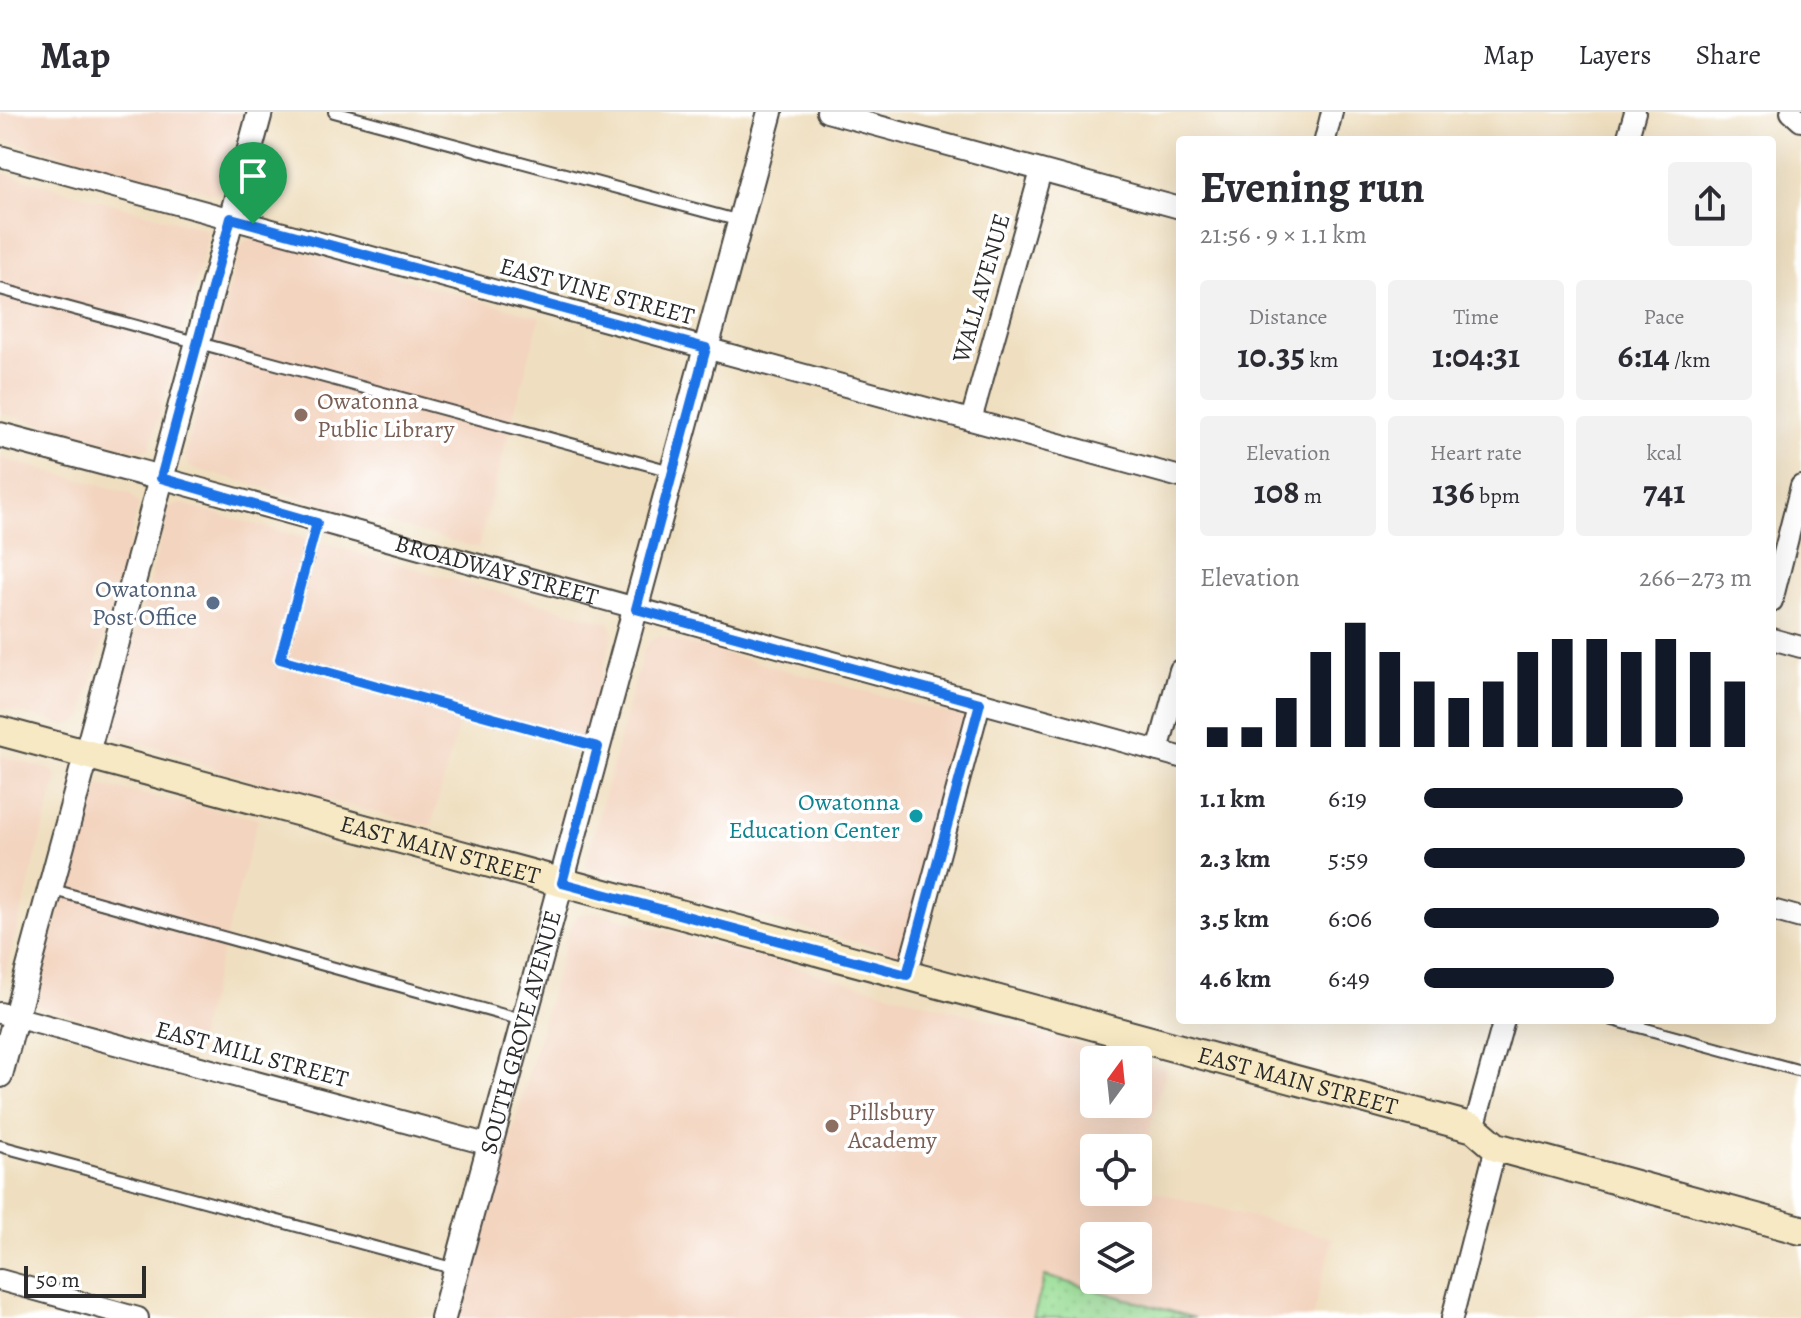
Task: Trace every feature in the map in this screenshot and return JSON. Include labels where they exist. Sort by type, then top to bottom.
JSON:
[{"type":"main road","name":"EAST MAIN STREET","points":[[0,731],[1474,1128],[1496,1147],[1801,1230]]},
{"type":"street","points":[[0,1075],[8,1015],[50,889],[260,112]]},
{"type":"street","name":"SOUTH GROVE AVENUE","points":[[443,1318],[770,112]]},
{"type":"street","points":[[827,112],[1176,207]]},
{"type":"street","points":[[1326,136],[1332,112]]},
{"type":"street","points":[[1628,136],[1635,112]]},
{"type":"street","points":[[1791,112],[1801,121]]},
{"type":"street","name":"EAST VINE STREET","points":[[0,156],[1176,476]]},
{"type":"street","name":"WALL AVENUE","points":[[971,420],[1041,171]]},
{"type":"street","name":"BROADWAY STREET","points":[[0,435],[1176,756]]},
{"type":"street","points":[[1776,585],[1801,486]]},
{"type":"street","points":[[1776,640],[1801,647]]},
{"type":"street","points":[[1158,751],[1176,685]]},
{"type":"street","points":[[907,975],[980,703]]},
{"type":"street","points":[[1776,911],[1801,918]]},
{"type":"street","name":"EAST MILL STREET","points":[[8,1015],[490,1145]]},
{"type":"street","points":[[1474,1128],[1503,1024]]},
{"type":"street","points":[[1452,1318],[1496,1147]]},
{"type":"street","points":[[0,1280],[138,1318]]},
{"type":"lane","points":[[334,112],[740,221]]},
{"type":"lane","points":[[0,289],[673,471]]},
{"type":"lane","points":[[317,523],[280,659],[598,747]]},
{"type":"lane","points":[[50,889],[524,1021]]},
{"type":"lane","points":[[1628,1024],[1801,1071]]},
{"type":"lane","points":[[0,1146],[456,1269]]},
{"type":"shaded area","points":[[0,112],[242,112],[217,194],[0,139]]},
{"type":"shaded area","points":[[0,172],[207,230],[207,240],[150,448],[138,451],[0,413]]},
{"type":"shaded area","points":[[257,239],[540,317],[478,548],[189,467],[185,455],[239,252],[245,241]]},
{"type":"shaded area","points":[[0,458],[130,493],[139,505],[82,718],[76,723],[66,725],[0,707]]},
{"type":"shaded area","points":[[182,504],[610,623],[613,634],[582,749],[461,716],[431,827],[222,772],[177,753],[121,737],[113,730],[114,711],[170,507]]},
{"type":"shaded area","points":[[659,636],[973,720],[909,957],[585,867],[643,651],[650,641]]},
{"type":"shaded area","points":[[0,756],[52,770],[57,777],[0,993]]},
{"type":"shaded area","points":[[99,785],[258,819],[195,1051],[36,1005],[35,992]]},
{"type":"shaded area","name":"Pillsbury Academy","points":[[595,912],[1084,1046],[1080,1046],[1080,1118],[1152,1118],[1152,1065],[1166,1069],[1149,1134],[1080,1134],[1080,1206],[1152,1206],[1152,1191],[1333,1238],[1312,1318],[460,1318],[569,930],[578,915]]},
{"type":"green space","points":[[1045,1276],[1080,1286],[1080,1294],[1109,1294],[1195,1318],[1033,1318]]},
{"type":"place","name":"Owatonna Public Library","points":[[301,415]]},
{"type":"place","name":"Owatonna Post Office","points":[[213,603]]},
{"type":"place","name":"Owatonna Education Center","points":[[916,816]]},
{"type":"place","name":"Pillsbury Academy","points":[[832,1126]]},
{"type":"route","points":[[231,218],[253,224],[706,348],[636,609],[980,703],[907,975],[562,883],[598,747],[280,659],[317,523],[161,478],[231,218]]}]
